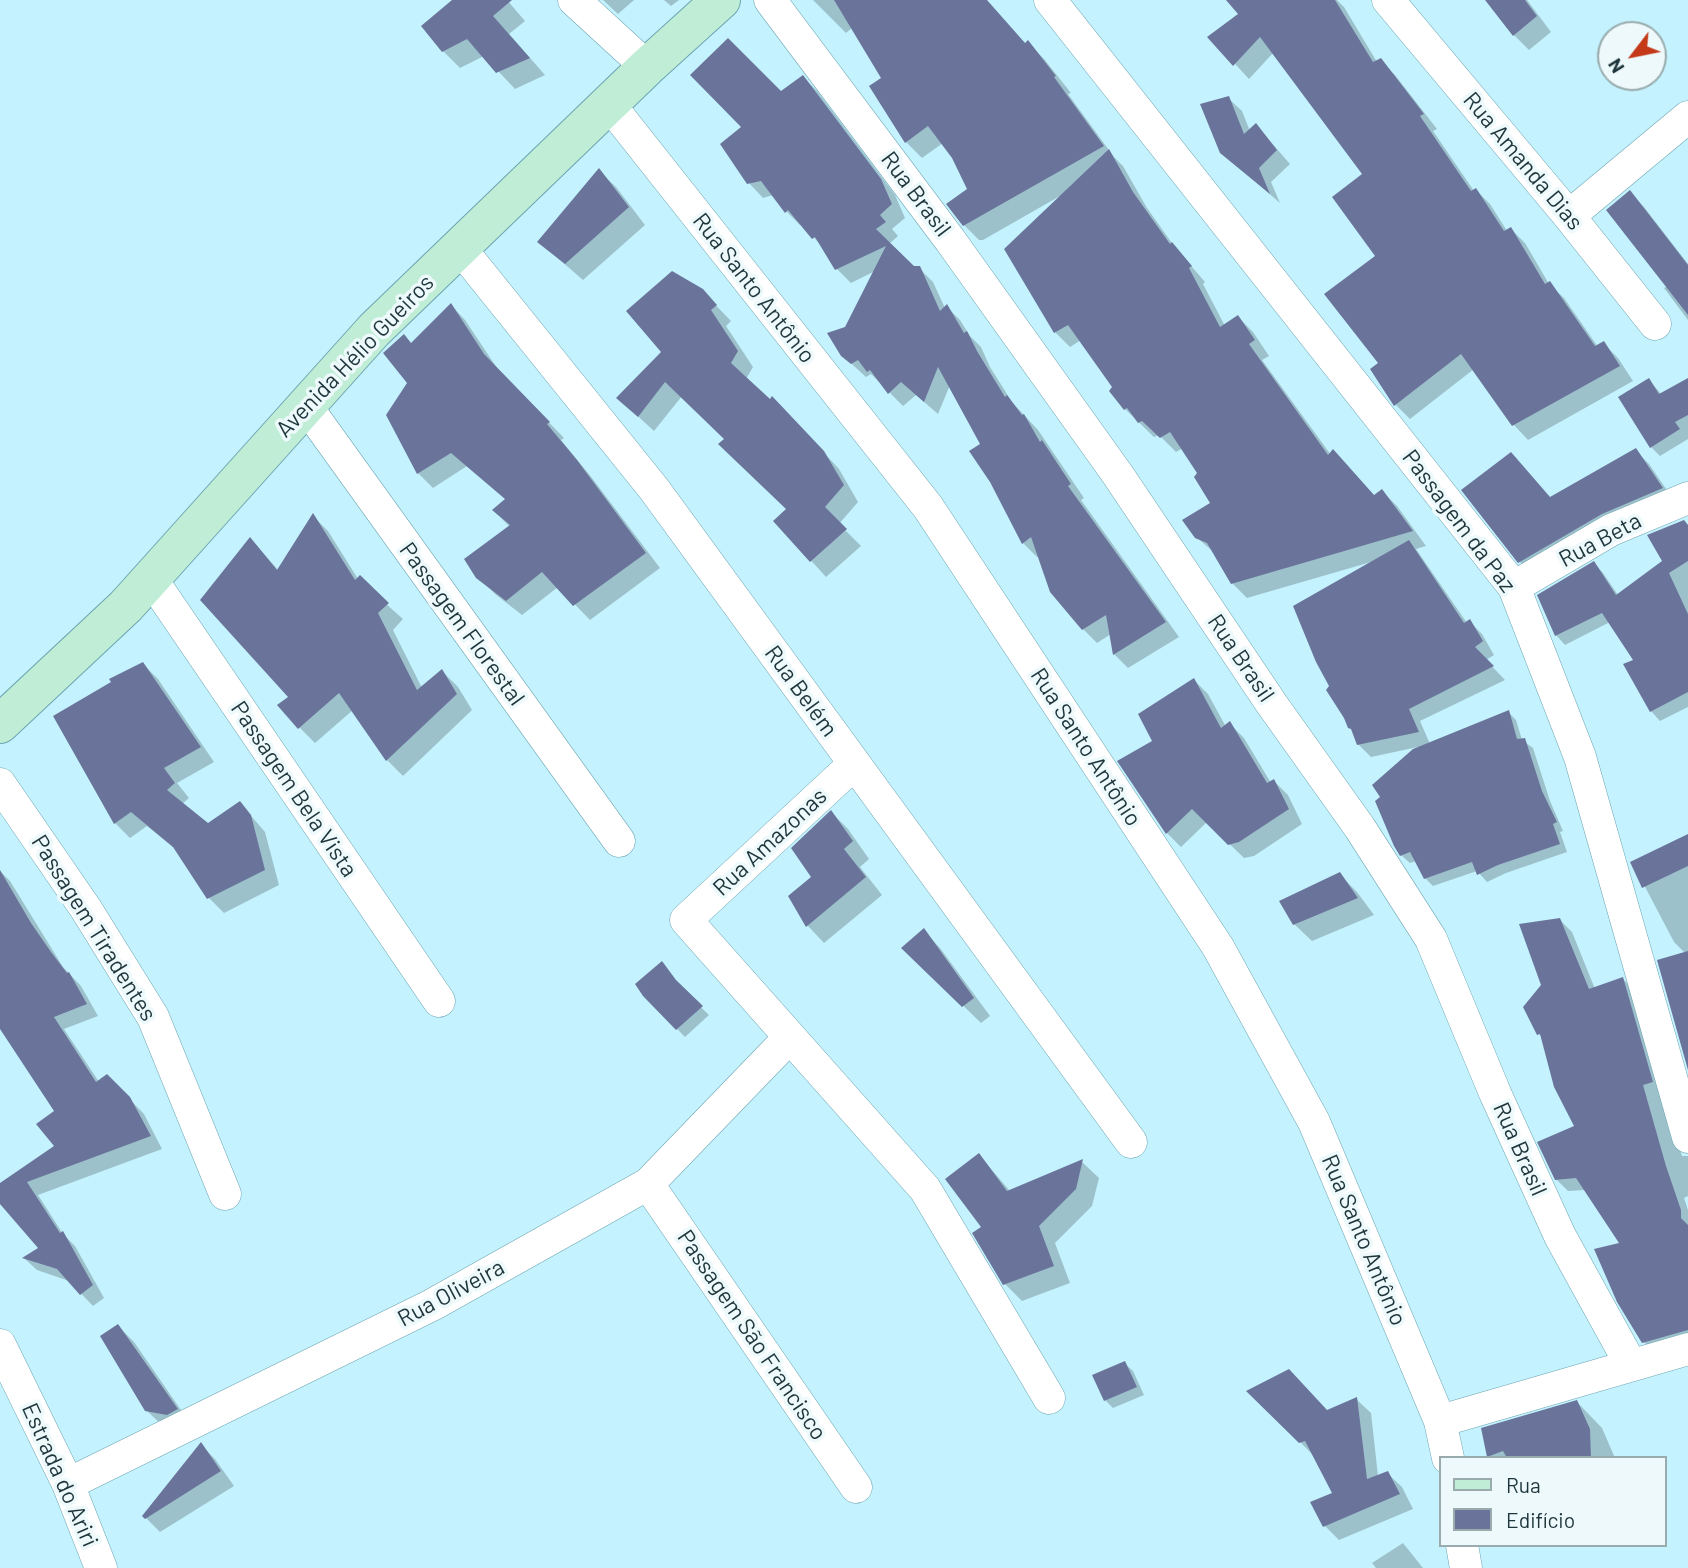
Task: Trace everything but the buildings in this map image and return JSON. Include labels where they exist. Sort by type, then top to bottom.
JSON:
[{"type":"main road","name":"Avenida Hélio Gueiros","points":[[0,724],[126,606],[374,330],[647,67],[721,0]]},
{"type":"street","points":[[574,0],[647,67]]},
{"type":"street","name":"Rua Brasil","points":[[770,0],[950,240],[1110,464],[1271,703],[1360,828],[1431,939],[1495,1093],[1560,1236],[1631,1365]]},
{"type":"street","name":"Passagem da Paz","points":[[1050,0],[1514,587],[1580,757],[1688,1138]]},
{"type":"street","name":"Rua Amanda Dias","points":[[1388,0],[1569,216],[1655,324]]},
{"type":"street","name":"Rua Santo Antônio","points":[[609,104],[928,507],[1218,947],[1314,1122],[1440,1420],[1448,1456]]},
{"type":"street","points":[[1569,216],[1688,117]]},
{"type":"street","name":"Rua Belém","points":[[460,248],[654,489],[1131,1142]]},
{"type":"street","name":"Passagem Florestal","points":[[306,406],[619,841]]},
{"type":"street","name":"Rua Beta","points":[[1514,587],[1611,530],[1688,498]]},
{"type":"street","name":"Passagem Bela Vista","points":[[150,577],[439,1001]]},
{"type":"street","name":"Rua Amazonas","points":[[790,1038],[686,920],[853,764]]},
{"type":"street","name":"Passagem Tiradentes","points":[[0,784],[86,909],[153,1017],[225,1194]]},
{"type":"street","points":[[790,1038],[925,1189],[1049,1398]]},
{"type":"street","name":"Rua Oliveira","points":[[68,1484],[432,1305],[648,1184],[790,1038]]},
{"type":"street","name":"Passagem São Francisco","points":[[648,1184],[856,1487]]},
{"type":"street","name":"Estrada do Ariri","points":[[0,1345],[68,1484],[101,1568]]},
{"type":"street","points":[[1440,1420],[1688,1349]]},
{"type":"street","points":[[1462,1547],[1466,1568]]}]
